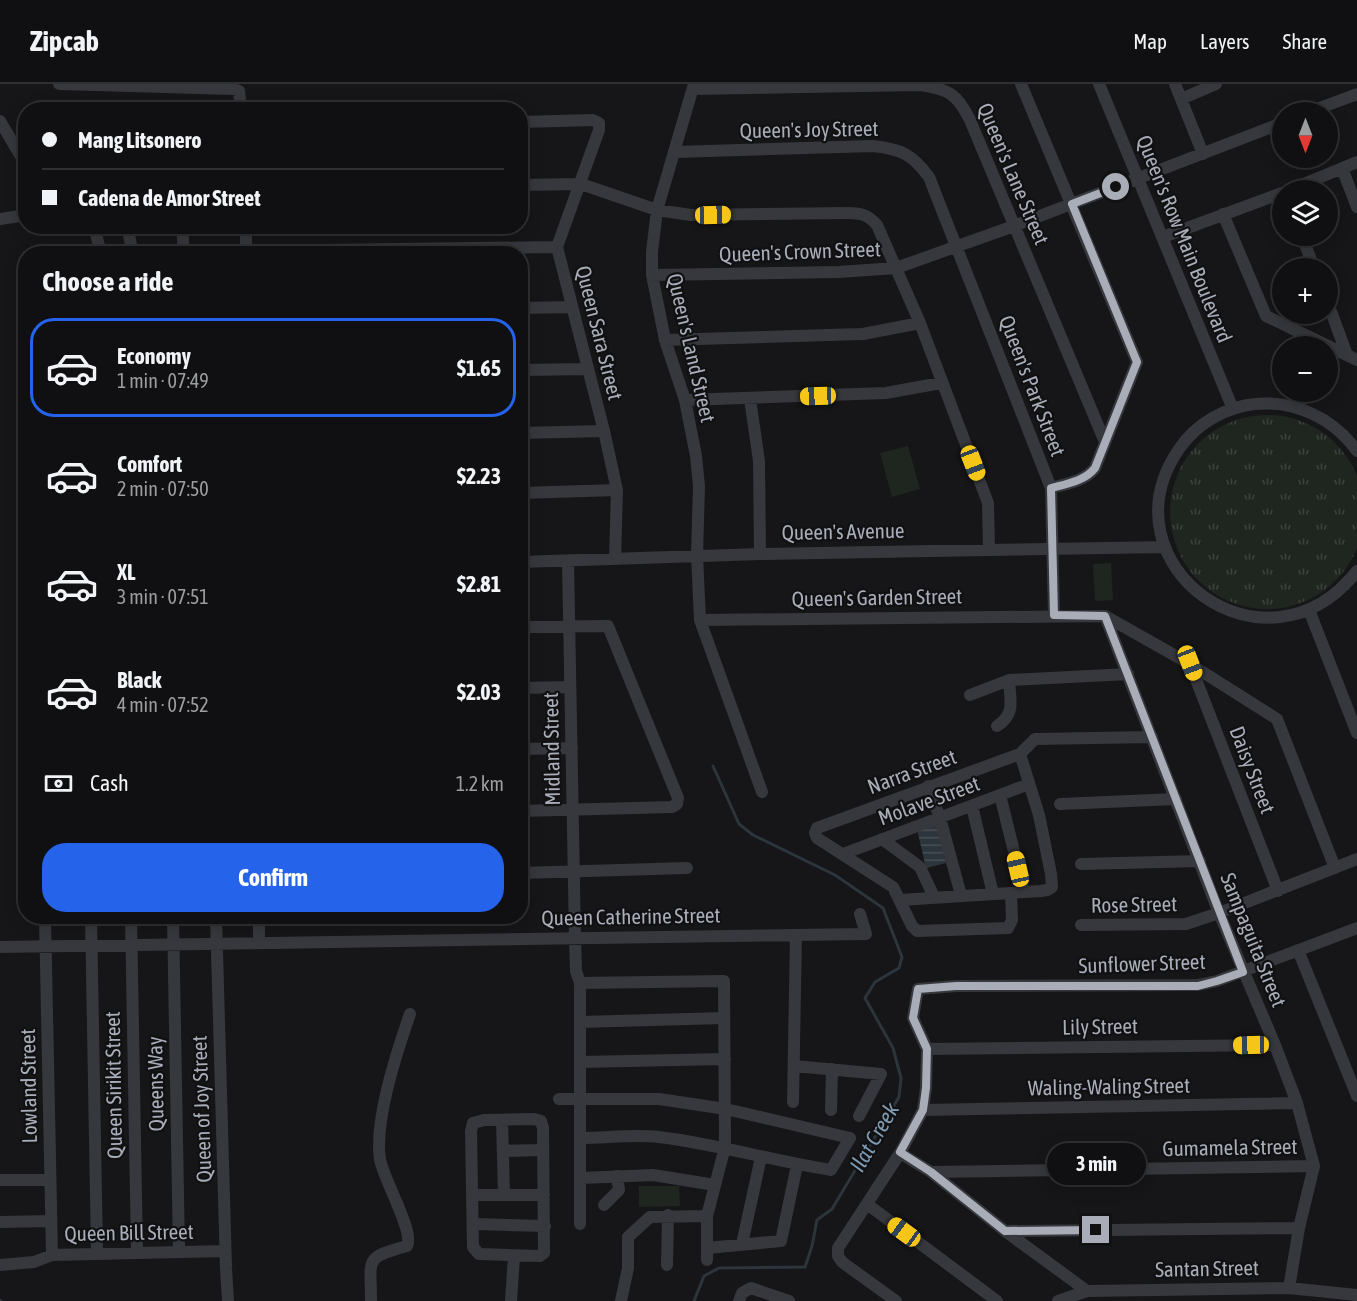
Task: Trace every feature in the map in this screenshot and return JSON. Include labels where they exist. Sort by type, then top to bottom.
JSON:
[{"type":"street","points":[[59,84],[234,89],[239,92],[240,102]]},
{"type":"street","points":[[1021,84],[1137,362],[1092,472],[1080,479],[1051,488]]},
{"type":"street","name":"Queen's Row Main Boulevard","points":[[1099,84],[1233,409]]},
{"type":"street","points":[[1175,84],[1203,154]]},
{"type":"street","points":[[1181,99],[1216,84]]},
{"type":"street","name":"Queen's Lane Street","points":[[694,87],[920,85],[939,87],[953,94],[962,104],[1105,442]]},
{"type":"street","name":"Queen's Land Street","points":[[694,87],[657,210],[652,275],[665,340],[685,400],[696,456],[699,486],[697,555]]},
{"type":"street","points":[[1336,102],[1357,94]]},
{"type":"street","name":"Queen Sara Street","points":[[528,122],[593,120],[599,123],[599,130],[581,184],[557,247],[617,490],[615,559]]},
{"type":"street","points":[[0,122],[18,152]]},
{"type":"street","name":"Queen's Crown Street","points":[[652,275],[839,272],[896,268],[1014,226],[1272,127]]},
{"type":"street","points":[[12,142],[18,142]]},
{"type":"street","name":"Queen's Joy Street","points":[[675,152],[873,147],[904,152],[918,162],[929,177],[957,247]]},
{"type":"street","points":[[1313,180],[1357,162]]},
{"type":"street","points":[[1342,168],[1357,207]]},
{"type":"street","points":[[528,185],[581,184],[657,210],[691,215],[861,213],[871,218],[920,323],[988,503],[989,549]]},
{"type":"street","points":[[1163,237],[1272,197]]},
{"type":"street","points":[[1223,214],[1266,316],[1352,358]]},
{"type":"street","points":[[0,219],[18,216]]},
{"type":"street","points":[[528,247],[557,247]]},
{"type":"street","name":"Queen's Park Street","points":[[957,247],[1051,488],[1054,615]]},
{"type":"street","points":[[528,308],[571,307]]},
{"type":"street","points":[[665,340],[863,334],[920,323]]},
{"type":"street","points":[[1337,324],[1352,358]]},
{"type":"street","points":[[528,370],[587,369]]},
{"type":"street","points":[[685,400],[886,393],[941,382]]},
{"type":"street","points":[[750,399],[759,461],[760,554]]},
{"type":"street","points":[[1357,451],[1333,425],[1303,410],[1270,403],[1233,409],[1205,423],[1183,444],[1167,471],[1160,501],[1160,516],[1166,547],[1184,579],[1202,596],[1224,609],[1248,616],[1272,618],[1309,610],[1336,594],[1357,571]]},
{"type":"street","points":[[528,433],[604,431]]},
{"type":"street","points":[[528,493],[617,490]]},
{"type":"street","name":"Queen's Avenue","points":[[528,562],[697,555],[1166,547]]},
{"type":"street","points":[[697,555],[700,620],[762,792]]},
{"type":"street","name":"Midland Street","points":[[568,561],[573,871],[576,971],[580,983],[580,1224]]},
{"type":"street","points":[[1309,610],[1357,733]]},
{"type":"street","points":[[1105,616],[1190,663],[1276,718],[1335,868]]},
{"type":"street","name":"Queen's Garden Street","points":[[700,620],[1105,616]]},
{"type":"street","name":"Sampaguita Street","points":[[1105,616],[1219,913],[1297,1102],[1314,1166],[1299,1228],[1289,1288]]},
{"type":"street","points":[[528,627],[608,626],[678,798],[677,804],[672,807],[528,811]]},
{"type":"street","name":"Daisy Street","points":[[1190,663],[1278,891]]},
{"type":"street","points":[[970,695],[1010,680],[1128,674]]},
{"type":"street","points":[[997,726],[1009,714],[1010,680]]},
{"type":"street","points":[[528,688],[570,687]]},
{"type":"street","name":"Narra Street","points":[[843,854],[817,838],[815,833],[818,828],[1020,753],[1035,739],[1152,737]]},
{"type":"street","points":[[528,749],[572,748]]},
{"type":"street","points":[[900,900],[1047,890],[1052,886],[1039,815],[1020,753]]},
{"type":"street","name":"Molave Street","points":[[843,854],[1029,784]]},
{"type":"street","points":[[928,786],[940,818],[961,895]]},
{"type":"street","points":[[843,854],[893,887],[912,926],[917,931],[1008,928],[1012,920],[1017,892],[1000,795]]},
{"type":"street","points":[[1060,804],[1176,799]]},
{"type":"street","points":[[972,806],[993,894]]},
{"type":"street","points":[[882,839],[920,867],[934,897]]},
{"type":"street","name":"Rose Street","points":[[1081,925],[1186,924],[1278,891],[1357,859]]},
{"type":"street","points":[[1081,864],[1200,861]]},
{"type":"street","points":[[528,873],[687,868]]},
{"type":"street","name":"Queen Catherine Street","points":[[0,947],[866,934],[861,914]]},
{"type":"street","name":"Lowland Street","points":[[45,924],[52,1255]]},
{"type":"street","points":[[90,924],[97,1252]]},
{"type":"street","name":"Queen Sirikit Street","points":[[131,924],[137,1252]]},
{"type":"street","name":"Queens Way","points":[[173,924],[179,1251]]},
{"type":"street","name":"Queen of Joy Street","points":[[216,924],[228,1301]]},
{"type":"street","points":[[259,924],[259,943]]},
{"type":"street","name":"Sunflower Street","points":[[927,1049],[913,1018],[918,989],[956,986],[1198,986],[1243,972],[1357,928]]},
{"type":"street","points":[[793,1102],[796,934]]},
{"type":"street","points":[[1298,950],[1357,1096]]},
{"type":"street","points":[[580,983],[724,981],[725,1147],[707,1216],[707,1254],[742,1244],[781,1241],[797,1165]]},
{"type":"street","points":[[371,1301],[373,1258],[406,1246],[409,1241],[402,1214],[389,1189],[380,1159],[380,1137],[387,1093],[410,1014]]},
{"type":"street","points":[[580,1022],[724,1018]]},
{"type":"street","name":"Lily Street","points":[[927,1049],[1275,1045]]},
{"type":"street","points":[[896,1301],[838,1256],[838,1248],[900,1152],[923,1110],[927,1049]]},
{"type":"street","points":[[580,1062],[725,1059]]},
{"type":"street","points":[[795,1066],[881,1074],[859,1116]]},
{"type":"street","points":[[831,1110],[832,1068]]},
{"type":"street","points":[[559,1099],[659,1099],[726,1109],[850,1138],[831,1170],[797,1165],[725,1147],[656,1137],[581,1138]]},
{"type":"street","name":"Waling-Waling Street","points":[[923,1110],[1297,1102]]},
{"type":"street","points":[[484,1120],[541,1121],[543,1150],[544,1253],[540,1256],[514,1257],[479,1254],[473,1247],[471,1131],[473,1123],[484,1120]]},
{"type":"street","points":[[502,1120],[504,1195]]},
{"type":"street","points":[[503,1151],[543,1150]]},
{"type":"street","points":[[900,1152],[931,1172],[1005,1231],[1088,1291]]},
{"type":"street","points":[[742,1244],[761,1157]]},
{"type":"street","name":"Gumamela Street","points":[[931,1172],[1314,1166]]},
{"type":"street","points":[[580,1178],[653,1175],[715,1185]]},
{"type":"street","points":[[604,1205],[619,1190],[617,1176]]},
{"type":"street","points":[[0,1180],[50,1180]]},
{"type":"street","points":[[472,1195],[544,1195]]},
{"type":"street","points":[[867,1204],[998,1301]]},
{"type":"street","points":[[667,1265],[668,1215]]},
{"type":"street","points":[[622,1300],[628,1268],[628,1237],[650,1217],[707,1216]]},
{"type":"street","points":[[0,1222],[51,1221]]},
{"type":"street","points":[[473,1224],[544,1226]]},
{"type":"street","points":[[1005,1231],[1299,1228]]},
{"type":"street","name":"Queen Bill Street","points":[[0,1265],[34,1262],[52,1255],[97,1252],[225,1251]]},
{"type":"street","points":[[511,1301],[514,1257]]},
{"type":"street","points":[[1355,1297],[1357,1280]]},
{"type":"street","points":[[739,1301],[742,1293],[751,1288],[789,1301]]},
{"type":"street","name":"Santan Street","points":[[1058,1301],[1088,1291],[1289,1288],[1355,1297]]},
{"type":"green space","points":[[1257,415],[1277,415],[1304,422],[1321,431],[1336,443],[1348,458],[1357,475],[1357,549],[1348,566],[1336,581],[1321,593],[1304,602],[1277,609],[1257,609],[1230,602],[1213,593],[1198,581],[1186,566],[1177,549],[1170,522],[1170,502],[1177,475],[1186,458],[1198,443],[1213,431],[1230,422]]},
{"type":"green space","points":[[908,446],[920,489],[892,497],[880,453]]},
{"type":"green space","points":[[1111,563],[1113,600],[1095,601],[1093,564]]},
{"type":"green space","points":[[639,1186],[679,1186],[680,1206],[639,1207]]},
{"type":"shaded area","points":[[937,824],[946,863],[926,868],[917,829]]},
{"type":"waterway","name":"Ilat Creek","points":[[694,1301],[704,1276],[719,1268],[805,1267],[817,1220],[832,1209],[899,1097],[901,1078],[893,1048],[865,998],[875,982],[899,968],[902,957],[883,908],[835,875],[753,835],[739,824],[713,766]]},
{"type":"route","points":[[1096,1230],[1005,1231],[931,1172],[900,1152],[923,1110],[926,1088],[927,1049],[913,1018],[918,989],[956,986],[1198,986],[1243,972],[1105,616],[1054,615],[1051,488],[1080,479],[1095,468],[1137,362],[1072,204],[1116,187]]}]
